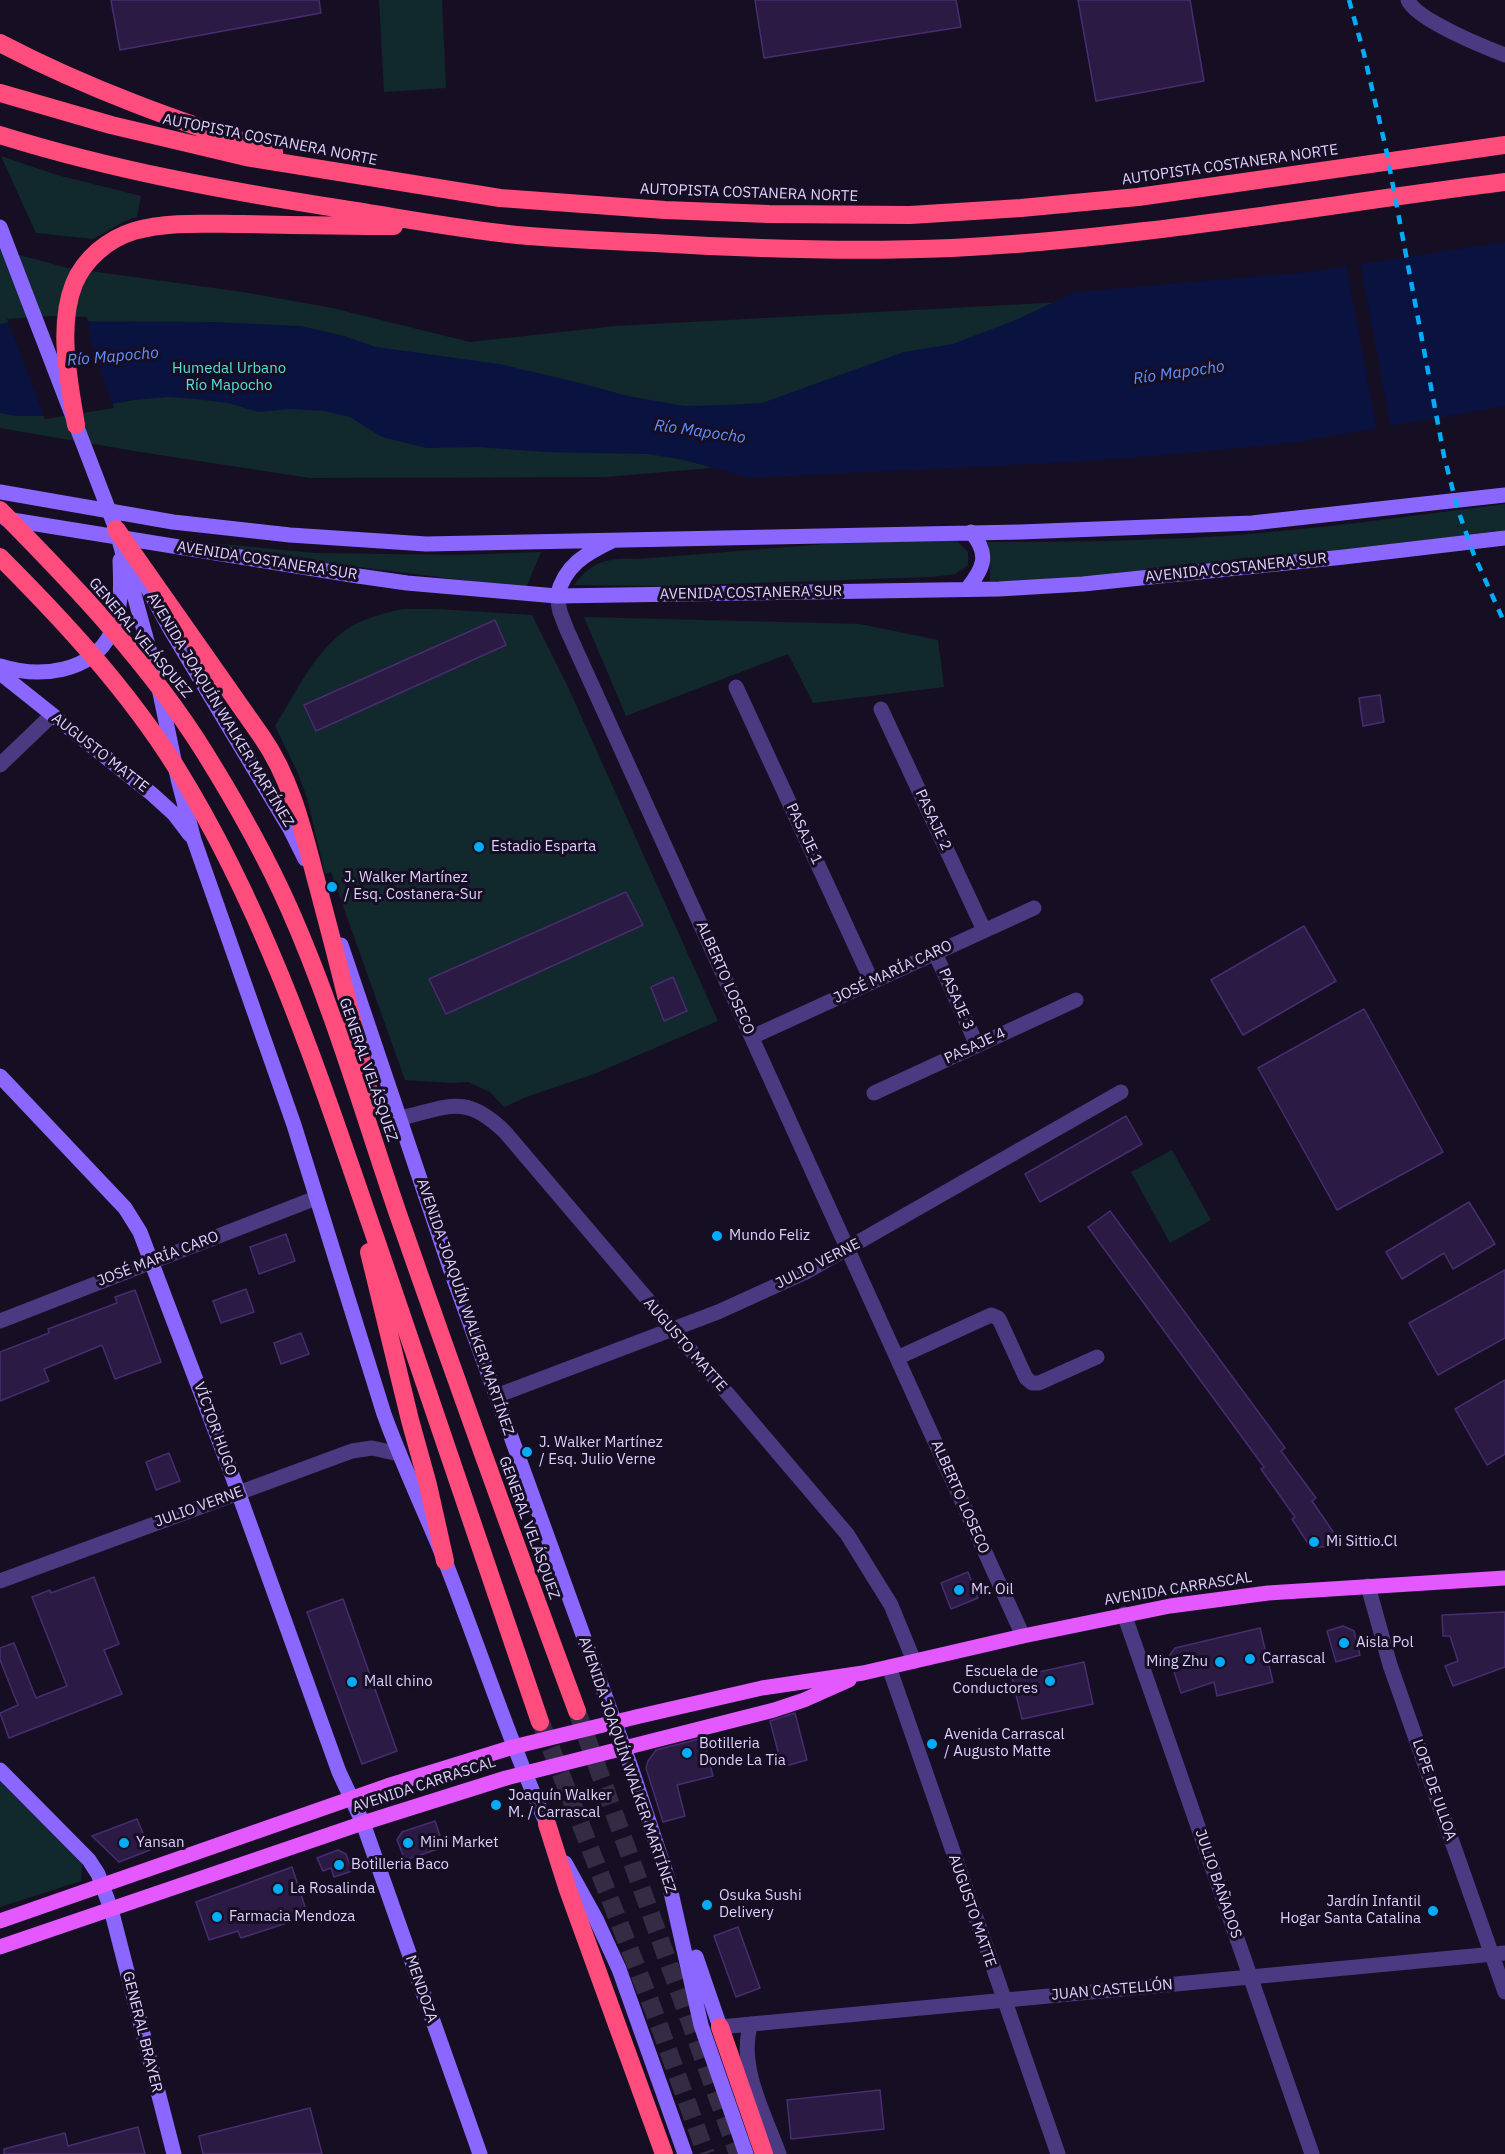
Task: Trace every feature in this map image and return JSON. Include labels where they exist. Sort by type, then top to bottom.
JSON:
[{"type":"highway","points":[[0,43],[61,74],[130,103],[272,152],[356,176]]},
{"type":"highway","name":"AUTOPISTA COSTANERA NORTE","points":[[0,93],[174,141],[246,157],[356,176],[500,198],[610,207],[769,214],[910,215],[1077,203],[1502,145]]},
{"type":"highway","points":[[0,135],[69,155],[180,180],[289,200],[516,234],[686,245],[879,250],[955,248],[1121,234],[1505,182]]},
{"type":"highway","points":[[76,425],[66,342],[73,286],[86,263],[113,240],[133,231],[171,225],[459,227]]},
{"type":"highway","name":"GENERAL VELÁSQUEZ","points":[[0,510],[110,627],[137,658],[184,720],[251,830],[289,909],[324,996],[450,1365],[577,1711]]},
{"type":"highway","points":[[116,528],[130,563],[262,736],[282,772],[301,820],[349,1000],[390,1191]]},
{"type":"highway","points":[[0,557],[84,646],[125,695],[162,746],[210,824],[258,923],[288,992],[339,1131],[540,1722]]},
{"type":"highway","points":[[339,1131],[428,1485],[445,1562]]},
{"type":"highway","points":[[547,1824],[568,1890],[664,2154]]},
{"type":"highway","points":[[720,2027],[764,2154]]},
{"type":"main road","points":[[0,227],[116,528]]},
{"type":"main road","name":"AVENIDA COSTANERA SUR","points":[[0,492],[173,522],[290,536],[426,544],[1020,532],[1252,523],[1505,495]]},
{"type":"main road","name":"AVENIDA COSTANERA SUR","points":[[0,518],[407,583],[557,596],[967,589],[1083,584],[1505,538]]},
{"type":"main road","points":[[967,589],[977,577],[983,561],[981,547],[971,532]]},
{"type":"main road","points":[[557,596],[561,581],[580,559],[614,539]]},
{"type":"main road","points":[[0,666],[19,671],[46,673],[70,667],[94,654],[112,633],[130,563]]},
{"type":"main road","name":"AVENIDA JOAQUÍN WALKER MARTÍNEZ","points":[[130,563],[178,779],[194,840],[276,1070],[399,1454],[445,1562],[513,1747],[565,1863],[620,1969],[685,2154]]},
{"type":"main road","name":"AVENIDA JOAQUÍN WALKER MARTÍNEZ","points":[[130,563],[266,787],[304,856],[340,942],[448,1262],[668,1878],[704,2034],[746,2154]]},
{"type":"main road","name":"AUGUSTO MATTE","points":[[0,673],[152,794],[174,814],[194,840]]},
{"type":"main road","name":"VÍCTOR HUGO","points":[[0,1076],[131,1215],[140,1232],[350,1798],[363,1823]]},
{"type":"main road","name":"AVENIDA CARRASCAL","points":[[0,1921],[350,1798],[513,1747],[762,1688],[862,1673],[1124,1614],[1216,1599],[1268,1593],[1505,1578]]},
{"type":"main road","name":"AVENIDA CARRASCAL","points":[[0,1947],[363,1823],[525,1773],[774,1710],[804,1700],[862,1673]]},
{"type":"main road","name":"GENERAL BRAYER","points":[[0,1770],[78,1847],[96,1870],[111,1909],[174,2154]]},
{"type":"main road","name":"MENDOZA","points":[[363,1823],[480,2154]]},
{"type":"main road","points":[[668,1878],[720,2027]]},
{"type":"street","points":[[1409,4],[1442,27],[1505,55]]},
{"type":"street","name":"ALBERTO LOSECO","points":[[557,596],[567,630],[1023,1636]]},
{"type":"street","name":"PASAJE 1","points":[[736,687],[872,982]]},
{"type":"street","name":"PASAJE 2","points":[[881,709],[984,930]]},
{"type":"street","points":[[0,765],[52,715]]},
{"type":"street","name":"JOSÉ MARÍA CARO","points":[[752,1037],[1034,908]]},
{"type":"street","name":"PASAJE 3","points":[[935,953],[977,1045]]},
{"type":"street","name":"PASAJE 4","points":[[874,1093],[1076,1000]]},
{"type":"street","name":"JULIO VERNE","points":[[496,1396],[671,1330],[763,1292],[848,1249],[1121,1092]]},
{"type":"street","name":"AUGUSTO MATTE","points":[[401,1118],[447,1106],[463,1105],[487,1116],[496,1124],[846,1534],[864,1559],[891,1605],[914,1661]]},
{"type":"street","name":"JOSÉ MARÍA CARO","points":[[0,1321],[316,1198]]},
{"type":"street","points":[[897,1358],[991,1315],[1000,1321],[1026,1378],[1032,1383],[1039,1383],[1097,1357]]},
{"type":"street","name":"JULIO VERNE","points":[[0,1581],[362,1449],[381,1449],[399,1454]]},
{"type":"street","name":"LOPE DE ULLOA","points":[[1368,1586],[1390,1665],[1498,1953],[1505,1992]]},
{"type":"street","name":"JULIO BAÑADOS","points":[[1124,1614],[1312,2154]]},
{"type":"street","name":"AUGUSTO MATTE","points":[[889,1667],[1058,2154]]},
{"type":"street","name":"JUAN CASTELLÓN","points":[[720,2027],[1498,1953]]},
{"type":"street","points":[[752,2024],[746,2048],[748,2065],[779,2154]]},
{"type":"green space","points":[[379,0],[442,0],[446,88],[384,92]]},
{"type":"green space","points":[[1,156],[57,175],[141,196],[137,217],[93,239],[36,233]]},
{"type":"green space","name":"Humedal Urbano Río Mapocho","points":[[0,250],[68,268],[243,292],[332,308],[470,342],[616,326],[1176,296],[794,461],[605,477],[310,478],[0,428]]},
{"type":"green space","points":[[1505,504],[1505,530],[1113,576],[990,582],[987,542],[1106,541],[1224,536],[1330,526]]},
{"type":"green space","points":[[170,539],[315,553],[458,555],[541,552],[526,588],[239,552]]},
{"type":"green space","points":[[955,539],[968,552],[968,565],[955,574],[932,577],[664,586],[574,585],[588,570],[602,562],[618,559],[851,542]]},
{"type":"green space","name":"Estadio Esparta","points":[[403,609],[532,615],[568,687],[718,1021],[594,1074],[504,1107],[490,1092],[468,1082],[405,1080],[331,872],[325,874],[307,798],[297,771],[275,726],[306,674],[335,638],[360,622]]},
{"type":"green space","points":[[584,617],[860,624],[938,640],[944,687],[813,703],[788,654],[626,716]]},
{"type":"green space","points":[[1172,1150],[1211,1220],[1170,1243],[1131,1172]]},
{"type":"green space","points":[[0,1781],[82,1864],[81,1881],[0,1907]]},
{"type":"water","name":"Humedal Urbano Río Mapocho","points":[[1505,242],[1505,406],[1298,442],[1073,462],[749,478],[684,460],[648,454],[546,452],[478,447],[427,448],[382,437],[350,417],[325,411],[291,409],[258,412],[228,403],[196,399],[169,397],[134,400],[43,416],[16,416],[0,413],[0,324],[17,321],[214,322],[301,326],[344,336],[376,347],[499,364],[628,396],[684,406],[727,405],[762,403],[904,352],[953,344],[1018,319],[1075,292],[1309,272]]},
{"type":"pier","points":[[1360,262],[1391,428],[1377,431],[1346,264]]},
{"type":"pier","points":[[50,316],[87,317],[94,354],[114,408],[45,419],[7,319]]},
{"type":"building","points":[[111,0],[319,0],[321,13],[120,50]]},
{"type":"building","points":[[755,0],[956,0],[961,27],[764,58]]},
{"type":"building","points":[[1078,0],[1190,0],[1204,81],[1096,101]]},
{"type":"building","points":[[495,620],[506,645],[316,731],[304,705]]},
{"type":"building","points":[[1380,695],[1384,722],[1363,726],[1359,698]]},
{"type":"building","points":[[626,892],[643,925],[446,1014],[429,979]]},
{"type":"building","points":[[1304,926],[1336,981],[1243,1035],[1211,980]]},
{"type":"building","points":[[673,977],[687,1011],[664,1021],[651,987]]},
{"type":"building","points":[[1364,1009],[1443,1152],[1337,1210],[1258,1068]]},
{"type":"building","points":[[1126,1116],[1142,1144],[1040,1202],[1025,1174]]},
{"type":"building","points":[[1469,1202],[1495,1244],[1453,1269],[1444,1253],[1402,1279],[1386,1252]]},
{"type":"building","points":[[1110,1211],[1285,1448],[1281,1451],[1316,1498],[1312,1501],[1342,1545],[1311,1548],[1292,1519],[1295,1517],[1261,1469],[1264,1467],[1088,1227]]},
{"type":"building","points":[[286,1234],[295,1261],[259,1274],[250,1247]]},
{"type":"building","points":[[1505,1270],[1505,1338],[1438,1375],[1409,1323]]},
{"type":"building","points":[[246,1289],[254,1312],[221,1323],[213,1301]]},
{"type":"building","points":[[135,1290],[161,1362],[115,1379],[102,1345],[44,1369],[49,1381],[0,1401],[0,1352],[49,1333],[48,1329],[117,1303],[115,1297]]},
{"type":"building","points":[[301,1333],[309,1354],[281,1364],[274,1343]]},
{"type":"building","points":[[1505,1380],[1505,1454],[1487,1465],[1455,1409]]},
{"type":"building","points":[[169,1453],[180,1481],[156,1490],[146,1462]]},
{"type":"building","name":"Mr. Oil","points":[[968,1572],[978,1598],[951,1609],[941,1583]]},
{"type":"building","points":[[94,1577],[119,1644],[104,1650],[122,1694],[9,1738],[0,1713],[18,1705],[0,1660],[0,1648],[14,1643],[36,1698],[67,1686],[32,1597],[50,1590],[51,1593]]},
{"type":"building","name":"Mall chino","points":[[343,1599],[397,1751],[362,1764],[307,1612]]},
{"type":"building","points":[[1505,1612],[1505,1667],[1453,1686],[1445,1666],[1458,1661],[1450,1636],[1443,1636],[1442,1615]]},
{"type":"building","name":"Aisla Pol","points":[[1343,1626],[1354,1631],[1360,1655],[1336,1662],[1327,1631]]},
{"type":"building","points":[[1260,1628],[1273,1682],[1217,1696],[1214,1682],[1181,1693],[1169,1656],[1175,1648]]},
{"type":"building","points":[[1084,1662],[1093,1704],[1022,1719],[1012,1678]]},
{"type":"building","points":[[795,1713],[807,1760],[782,1767],[770,1721]]},
{"type":"building","points":[[703,1738],[713,1776],[677,1785],[685,1816],[663,1822],[646,1768],[648,1761],[656,1750]]},
{"type":"building","name":"Yansan","points":[[137,1819],[150,1850],[119,1862],[92,1836]]},
{"type":"building","points":[[435,1821],[444,1847],[405,1860],[397,1840],[402,1832]]},
{"type":"building","points":[[338,1850],[346,1854],[352,1871],[334,1877],[331,1868],[323,1871],[317,1858]]},
{"type":"building","points":[[292,1867],[308,1916],[241,1938],[238,1931],[209,1940],[196,1902]]},
{"type":"building","points":[[738,1927],[760,1988],[736,1997],[714,1936]]},
{"type":"building","points":[[880,2090],[884,2129],[791,2139],[787,2100]]},
{"type":"building","points":[[310,2108],[322,2154],[203,2154],[199,2136]]},
{"type":"building","points":[[138,2127],[145,2154],[4,2154],[4,2149],[65,2133],[68,2146]]},
{"type":"tunnel","points":[[577,1711],[738,2154]]},
{"type":"tunnel","points":[[541,1723],[653,2009],[706,2154]]},
{"type":"railway","points":[[1349,0],[1386,149],[1444,456],[1458,510],[1474,555],[1505,624]]},
{"type":"place","name":"Estadio Esparta","points":[[479,847]]},
{"type":"place","name":"J. Walker Martínez / Esq. Costanera-Sur","points":[[332,887]]},
{"type":"place","name":"Mundo Feliz","points":[[717,1236]]},
{"type":"place","name":"J. Walker Martínez / Esq. Julio Verne","points":[[527,1452]]},
{"type":"place","name":"Mi Sittio.Cl","points":[[1314,1542]]},
{"type":"place","name":"Mr. Oil","points":[[959,1590]]},
{"type":"place","name":"Aisla Pol","points":[[1344,1643]]},
{"type":"place","name":"Carrascal","points":[[1250,1659]]},
{"type":"place","name":"Ming Zhu","points":[[1220,1662]]},
{"type":"place","name":"Escuela de Conductores","points":[[1050,1681]]},
{"type":"place","name":"Mall chino","points":[[352,1682]]},
{"type":"place","name":"Avenida Carrascal / Augusto Matte","points":[[932,1744]]},
{"type":"place","name":"Botilleria Donde La Tia","points":[[687,1753]]},
{"type":"place","name":"Joaquín Walker M. / Carrascal","points":[[496,1805]]},
{"type":"place","name":"Yansan","points":[[124,1843]]},
{"type":"place","name":"Mini Market","points":[[408,1843]]},
{"type":"place","name":"Botilleria Baco","points":[[339,1865]]},
{"type":"place","name":"La Rosalinda","points":[[278,1889]]},
{"type":"place","name":"Osuka Sushi Delivery","points":[[707,1905]]},
{"type":"place","name":"Jardín Infantil Hogar Santa Catalina","points":[[1433,1911]]},
{"type":"place","name":"Farmacia Mendoza","points":[[217,1917]]},
{"type":"water label","name":"Río Mapocho","points":[[113,357]]},
{"type":"water label","name":"Río Mapocho","points":[[1179,373]]},
{"type":"water label","name":"Río Mapocho","points":[[700,432]]}]
